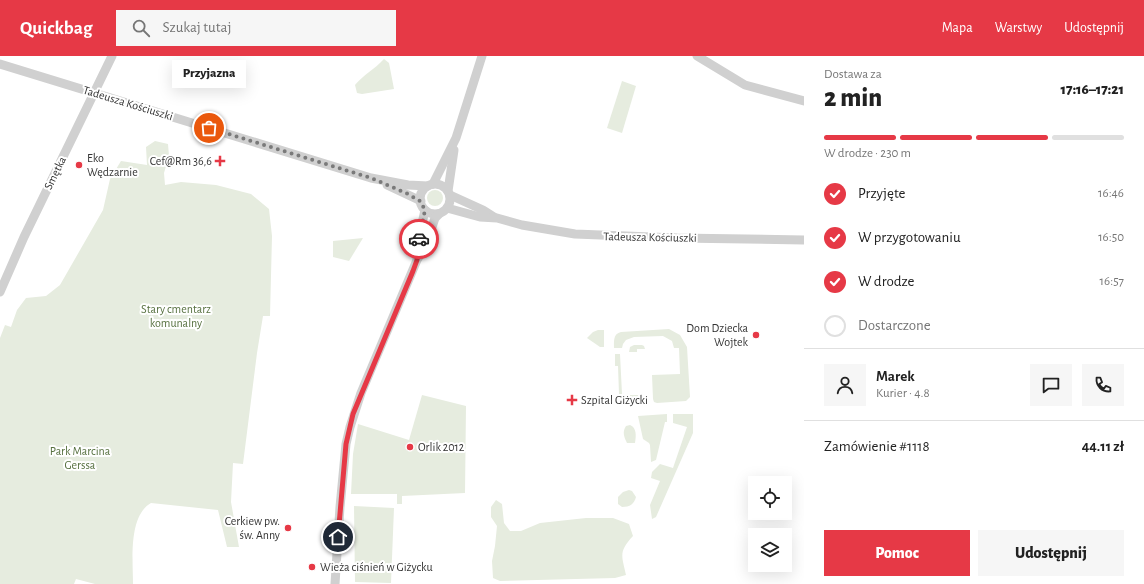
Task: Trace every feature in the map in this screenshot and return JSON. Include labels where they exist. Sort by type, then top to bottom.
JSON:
[{"type":"street","name":"Smętka","points":[[0,292],[43,197],[112,56]]},
{"type":"street","points":[[335,584],[346,444],[353,414],[417,260],[426,245],[436,218],[447,208],[449,204],[456,138],[482,56]]},
{"type":"street","points":[[697,56],[745,85],[804,101]]},
{"type":"street","name":"Tadeusza Kościuszki","points":[[0,64],[371,178],[408,185],[431,185]]},
{"type":"street","points":[[439,214],[434,214],[425,210],[420,201],[421,195],[431,185],[456,138]]},
{"type":"street","name":"Tadeusza Kościuszki","points":[[371,178],[420,201]]},
{"type":"street","points":[[431,185],[439,185],[444,187],[449,193]]},
{"type":"street","name":"Tadeusza Kościuszki","points":[[449,193],[456,199],[483,210],[497,218]]},
{"type":"street","name":"Tadeusza Kościuszki","points":[[447,208],[480,217],[497,218],[556,232],[594,236],[804,240]]},
{"type":"street","points":[[417,260],[418,242],[425,210]]},
{"type":"green space","points":[[384,59],[389,63],[394,89],[362,94],[357,93],[355,85]]},
{"type":"green space","points":[[622,81],[636,86],[622,133],[607,128]]},
{"type":"green space","points":[[155,141],[168,144],[169,156],[164,173],[165,185],[181,182],[216,185],[251,194],[269,209],[272,236],[270,316],[263,316],[243,464],[233,463],[231,502],[239,547],[227,547],[218,510],[151,503],[144,509],[138,518],[135,528],[133,540],[133,584],[95,584],[76,579],[74,584],[0,584],[0,338],[5,325],[11,327],[17,310],[26,298],[46,296],[60,285],[103,210],[110,179],[121,161],[147,165],[146,147]]},
{"type":"green space","points":[[435,190],[441,192],[443,198],[441,204],[435,206],[429,204],[427,198],[429,192]]},
{"type":"green space","points":[[363,238],[349,261],[333,257],[333,241]]},
{"type":"green space","points":[[669,329],[680,335],[687,347],[690,397],[686,401],[657,403],[654,402],[653,399],[652,375],[680,374],[679,348],[674,348],[672,341],[663,336],[634,337],[626,340],[622,348],[614,348],[614,340],[615,336],[621,332]]},
{"type":"green space","points":[[604,330],[604,347],[600,347],[587,338],[593,332]]},
{"type":"green space","points":[[634,345],[642,345],[645,349],[637,349],[637,352],[629,352],[630,347]]},
{"type":"green space","points":[[615,354],[620,354],[622,394],[619,394],[618,366],[615,366]]},
{"type":"green space","name":"Orlik 2012","points":[[422,395],[466,406],[465,493],[402,496],[402,504],[397,504],[397,494],[351,494],[353,454],[358,424],[409,440]]},
{"type":"green space","points":[[630,395],[638,395],[638,399],[646,399],[646,401],[643,403],[636,403],[632,400]]},
{"type":"green space","points":[[667,414],[667,422],[665,422],[656,460],[651,462],[650,445],[643,439],[638,416]]},
{"type":"green space","points":[[673,414],[693,414],[693,433],[656,517],[652,519],[650,505],[660,481],[651,478],[652,472],[660,464],[673,468],[687,427],[673,423]]},
{"type":"green space","points":[[630,425],[635,430],[635,443],[627,443],[624,437],[626,426]]},
{"type":"green space","points":[[629,490],[632,491],[636,497],[633,503],[629,506],[622,507],[618,504],[618,497],[623,492]]},
{"type":"green space","points":[[496,500],[502,504],[504,523],[510,531],[521,531],[540,523],[586,518],[613,518],[629,524],[633,536],[628,541],[622,554],[626,575],[615,578],[500,581],[493,578],[492,561],[497,526],[491,517],[491,507]]},
{"type":"green space","points":[[354,506],[394,508],[391,583],[355,582]]},
{"type":"way so far","points":[[209,128],[371,178],[406,193],[420,201],[425,210],[419,239]]},
{"type":"place","name":"Przyjazna","points":[[209,128]]},
{"type":"place","name":"Cef@Rm 36,6","points":[[220,161]]},
{"type":"place","name":"Eko Wędzarnie","points":[[79,165]]},
{"type":"place","name":"Dom Dziecka Wojtek","points":[[756,335]]},
{"type":"place","name":"Szpital Giżycki","points":[[572,400]]},
{"type":"place","name":"Orlik 2012","points":[[410,447]]},
{"type":"place","name":"Cerkiew pw. św. Anny","points":[[288,528]]},
{"type":"place","name":"Wieża ciśnień w Giżycku","points":[[312,567]]},
{"type":"route","points":[[338,537],[346,444],[353,414],[413,271],[417,260],[419,239]]},
{"type":"park label","name":"Stary cmentarz komunalny","points":[[176,316]]},
{"type":"park label","name":"Park Marcina Gerssa","points":[[80,458]]}]
